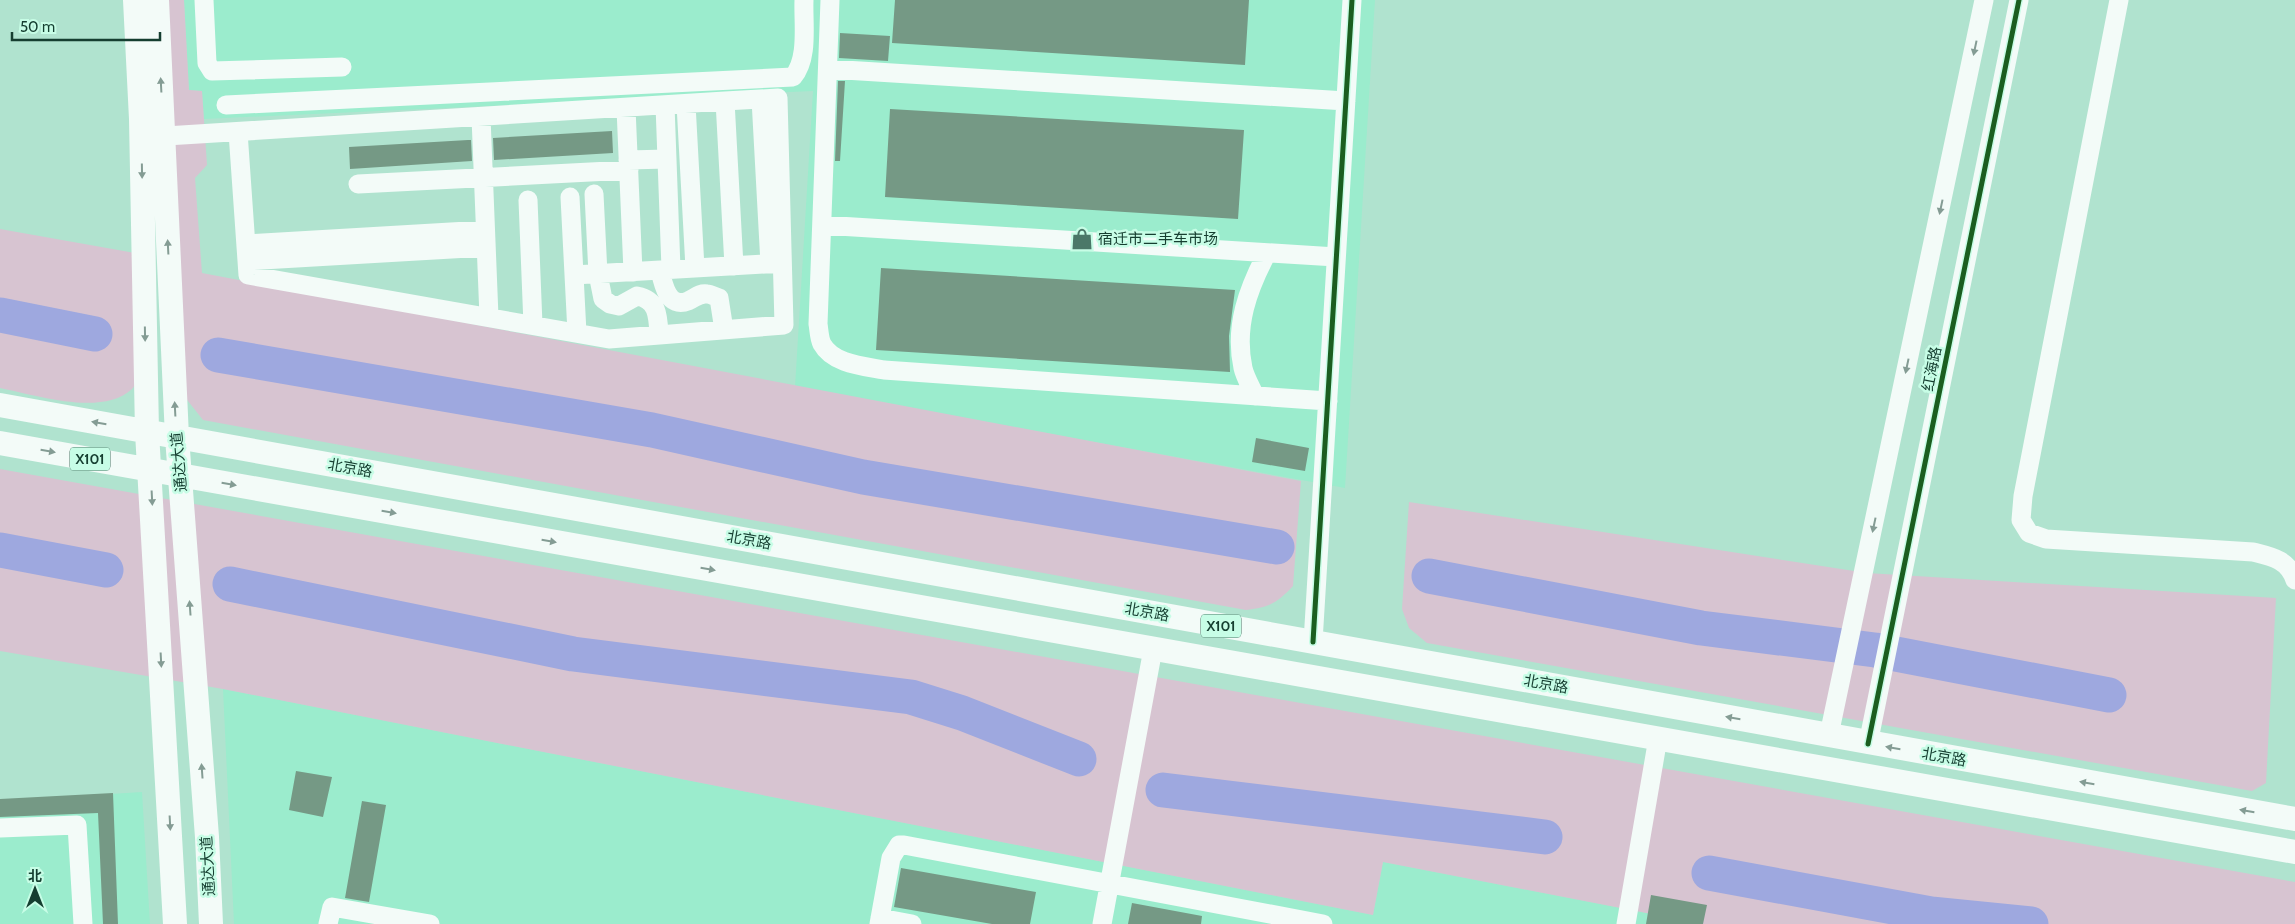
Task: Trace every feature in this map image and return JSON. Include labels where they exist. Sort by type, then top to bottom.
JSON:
[{"type":"main road","name":"通达大道","points":[[135,0],[152,137],[177,437],[211,924]]},
{"type":"main road","name":"通达大道","points":[[157,0],[152,137],[147,432],[175,924]]},
{"type":"main road","name":"北京路","points":[[0,405],[1829,735],[1868,744],[2295,819]]},
{"type":"main road","name":"X101","points":[[0,443],[2295,852]]},
{"type":"street","points":[[204,0],[207,63],[212,71],[342,67]]},
{"type":"street","points":[[226,105],[793,77],[799,70],[802,57],[804,0]]},
{"type":"street","points":[[830,0],[818,324],[822,343],[833,356],[853,365],[884,370],[1328,401]]},
{"type":"street","points":[[1313,642],[1352,0]]},
{"type":"street","name":"红海路","points":[[1829,735],[1984,0]]},
{"type":"street","name":"红海路","points":[[1868,744],[2019,0]]},
{"type":"street","points":[[2120,0],[2023,496],[2021,520],[2028,533],[2046,539],[2254,552],[2279,558],[2292,572],[2295,580]]},
{"type":"street","points":[[299,69],[299,101]]},
{"type":"street","points":[[828,70],[1346,101]]},
{"type":"street","points":[[152,137],[778,98],[776,263],[784,325],[609,339],[248,275],[238,132]]},
{"type":"street","points":[[725,101],[734,266]]},
{"type":"street","points":[[686,104],[695,268]]},
{"type":"street","points":[[666,105],[666,270],[668,296],[677,302],[688,301],[698,295],[707,294],[719,298],[724,330]]},
{"type":"street","points":[[626,108],[633,272]]},
{"type":"street","points":[[481,117],[489,317]]},
{"type":"street","points":[[358,184],[483,177],[629,165],[667,159]]},
{"type":"street","points":[[594,194],[598,274],[603,299],[610,304],[619,306],[637,296],[652,302],[657,312],[660,335]]},
{"type":"street","points":[[570,197],[576,333]]},
{"type":"street","points":[[528,200],[533,325]]},
{"type":"street","points":[[822,225],[1336,257]]},
{"type":"street","points":[[246,253],[486,238]]},
{"type":"street","points":[[1255,396],[1243,369],[1240,331],[1248,293],[1267,253]]},
{"type":"street","points":[[574,275],[776,263]]},
{"type":"street","points":[[1102,924],[1153,648]]},
{"type":"street","points":[[1626,924],[1658,738]]},
{"type":"street","points":[[0,828],[77,825],[83,924]]},
{"type":"street","points":[[912,924],[880,921],[891,858],[898,845],[1323,924]]},
{"type":"street","points":[[328,924],[332,907],[430,924]]},
{"type":"shaded area","points":[[167,0],[184,0],[189,90],[202,91],[207,165],[195,178],[202,273],[1301,481],[1293,586],[1273,603],[1246,610],[203,420],[184,396]]},
{"type":"shaded area","name":"宿迁市二手车市场","points":[[184,0],[1375,0],[1345,488],[795,387],[813,91],[204,119],[202,91],[189,90]]},
{"type":"shaded area","points":[[0,229],[135,253],[140,376],[132,389],[119,397],[104,402],[87,403],[50,399],[0,388]]},
{"type":"shaded area","points":[[0,469],[2295,882],[2295,924],[1703,924],[1383,862],[1373,915],[223,689],[0,651]]},
{"type":"shaded area","points":[[1409,502],[1867,573],[2276,598],[2266,783],[2252,791],[1427,643],[1409,628],[1402,609]]},
{"type":"shaded area","points":[[223,689],[1373,915],[1383,862],[1703,924],[234,924]]},
{"type":"shaded area","points":[[142,792],[150,924],[0,924],[0,801]]},
{"type":"building","points":[[895,0],[1249,0],[1245,65],[892,43]]},
{"type":"building","points":[[840,33],[890,36],[888,61],[839,58]]},
{"type":"building","points":[[838,81],[845,81],[840,161],[835,161]]},
{"type":"building","points":[[890,109],[1244,130],[1238,219],[885,197]]},
{"type":"building","points":[[612,131],[613,153],[494,160],[493,138]]},
{"type":"building","points":[[471,140],[472,161],[350,169],[349,147]]},
{"type":"building","points":[[881,268],[1235,290],[1229,336],[1230,372],[876,350]]},
{"type":"building","points":[[1256,438],[1309,448],[1305,471],[1252,462]]},
{"type":"building","points":[[296,771],[332,777],[323,817],[289,810]]},
{"type":"building","points":[[113,793],[118,924],[103,924],[98,813],[0,817],[0,799]]},
{"type":"building","points":[[362,801],[386,805],[369,902],[345,898]]},
{"type":"building","points":[[901,868],[1036,892],[1030,924],[992,924],[894,907]]},
{"type":"building","points":[[1651,895],[1707,905],[1703,924],[1646,924]]},
{"type":"building","points":[[1132,903],[1202,916],[1201,924],[1128,924]]},
{"type":"waterway","points":[[0,315],[95,334]]},
{"type":"waterway","points":[[218,355],[652,430],[863,477],[1277,547]]},
{"type":"waterway","points":[[0,550],[106,570]]},
{"type":"waterway","points":[[1429,576],[1701,628],[1875,650],[2109,695]]},
{"type":"waterway","points":[[230,584],[573,654],[911,697],[962,713],[1079,759]]},
{"type":"waterway","points":[[1163,790],[1545,837]]},
{"type":"waterway","points":[[1709,873],[1931,914],[2031,924]]},
{"type":"cycle path","points":[[1313,642],[1352,0]]},
{"type":"cycle path","points":[[1868,744],[2019,0]]},
{"type":"place","name":"宿迁市二手车市场","points":[[1082,239]]}]
